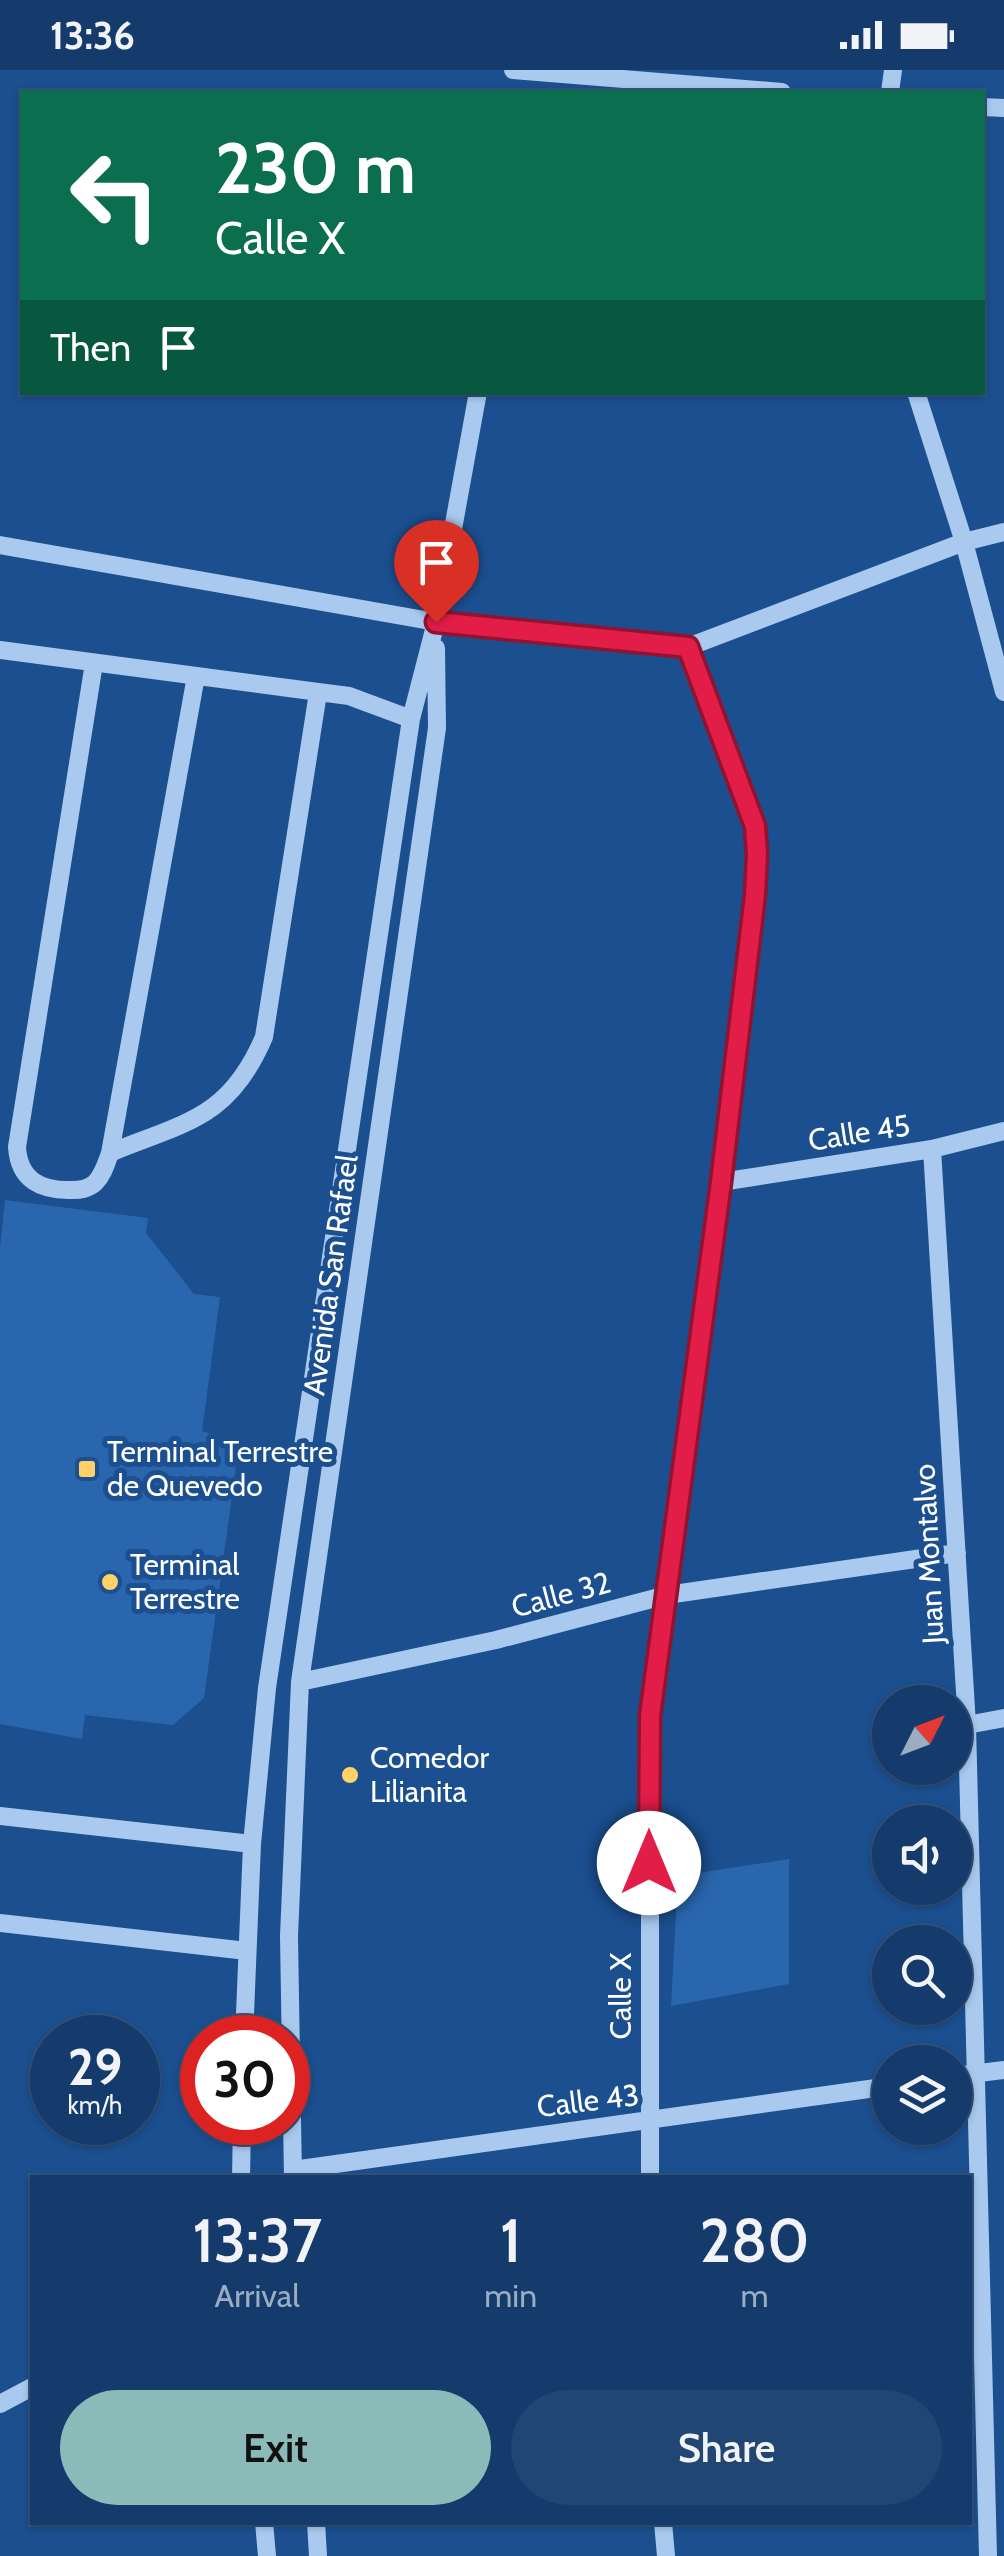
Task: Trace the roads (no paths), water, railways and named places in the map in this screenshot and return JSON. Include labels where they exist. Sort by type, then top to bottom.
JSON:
[{"type":"street","points":[[513,70],[535,79],[744,90]]},
{"type":"street","name":"Avenida San Rafael","points":[[245,2015],[252,1844],[267,1688],[412,719],[436,622],[477,395]]},
{"type":"street","points":[[917,395],[964,542],[1004,692]]},
{"type":"street","points":[[0,545],[436,622],[688,647],[964,542],[1004,532]]},
{"type":"street","name":"Avenida San Rafael","points":[[293,2174],[289,1936],[300,1682],[437,728],[436,622]]},
{"type":"street","name":"Calle X","points":[[650,2175],[650,1716],[721,1182],[757,854],[755,826],[688,647]]},
{"type":"street","points":[[0,650],[348,696],[412,719]]},
{"type":"street","points":[[94,662],[16,1147],[25,1176],[52,1191],[82,1190],[94,1184],[110,1154],[196,676]]},
{"type":"street","points":[[110,1154],[210,1111],[233,1092],[251,1067],[264,1037],[318,693]]},
{"type":"street","name":"Calle 45","points":[[721,1182],[932,1149],[1004,1130]]},
{"type":"street","name":"Juan Montalvo","points":[[932,1149],[965,1685]]},
{"type":"street","name":"Calle 32","points":[[300,1682],[496,1640],[667,1595],[957,1553]]},
{"type":"street","points":[[972,1724],[1004,1718]]},
{"type":"street","name":"Juan Montalvo","points":[[969,1785],[988,2556]]},
{"type":"street","points":[[0,1816],[252,1844]]},
{"type":"street","points":[[0,1923],[246,1951]]},
{"type":"street","points":[[972,2074],[1004,2070]]},
{"type":"street","name":"Calle 43","points":[[293,2174],[872,2089]]},
{"type":"street","points":[[241,2175],[242,2145]]},
{"type":"street","points":[[0,2404],[30,2388]]},
{"type":"street","points":[[264,2525],[268,2556]]},
{"type":"street","points":[[316,2525],[318,2556]]},
{"type":"street","points":[[662,2525],[666,2556]]},
{"type":"place","name":"Terminal Terrestre de Quevedo","points":[[87,1469]]},
{"type":"place","name":"Terminal Terrestre","points":[[110,1582]]},
{"type":"place","name":"Comedor Lilianita","points":[[350,1775]]}]
